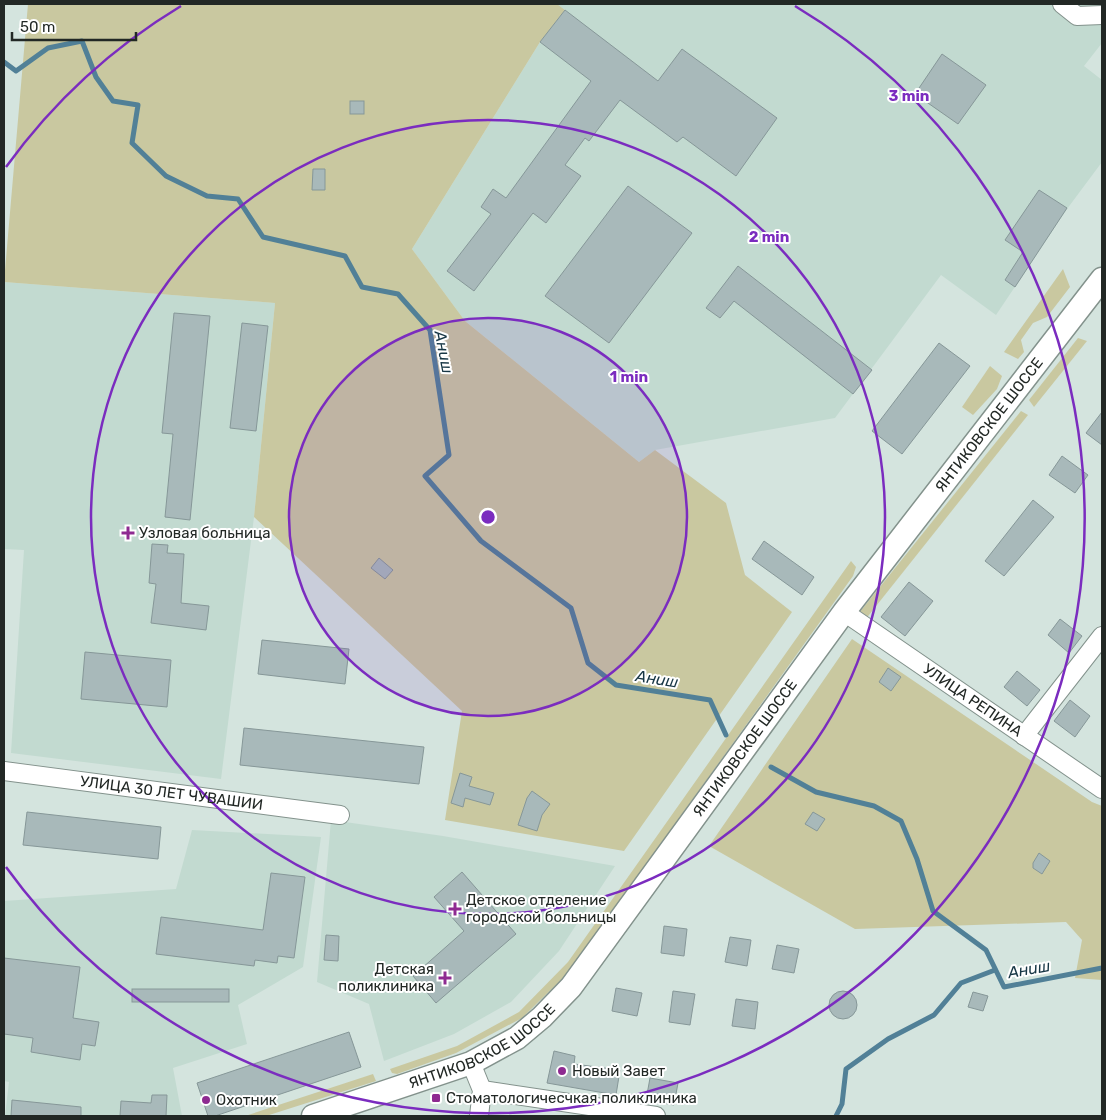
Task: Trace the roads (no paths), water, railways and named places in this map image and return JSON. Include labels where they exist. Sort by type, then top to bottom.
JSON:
[{"type":"main road","name":"ЯНТИКОВСКОЕ ШОССЕ","points":[[312,1116],[471,1063],[517,1038],[542,1017],[571,988],[844,612],[1102,279]]},
{"type":"street","points":[[1062,4],[1076,16],[1102,15]]},
{"type":"street","name":"УЛИЦА РЕПИНА","points":[[844,612],[1102,789]]},
{"type":"street","points":[[1024,736],[1102,636]]},
{"type":"street","name":"УЛИЦА 30 ЛЕТ ЧУВАШИИ","points":[[4,771],[340,815]]},
{"type":"street","points":[[471,1063],[482,1090],[479,1116]]},
{"type":"street","points":[[482,1090],[656,1116]]},
{"type":"waterway","name":"Аниш","points":[[4,62],[16,71],[48,48],[82,41],[96,77],[113,101],[138,105],[132,143],[166,176],[207,196],[238,199],[263,237],[345,256],[362,287],[398,294],[430,330],[449,455],[425,476],[481,541],[571,608],[588,663],[616,685],[710,700],[726,735]]},
{"type":"waterway","name":"Аниш","points":[[771,767],[816,792],[874,806],[901,821],[917,859],[933,911],[986,950],[1004,987],[1102,968]]},
{"type":"waterway","points":[[836,1116],[842,1104],[846,1069],[888,1039],[934,1015],[961,983],[995,970]]},
{"type":"place","name":"Узловая больница","points":[[128,533]]},
{"type":"place","name":"Детское отделение городской больницы","points":[[455,909]]},
{"type":"place","name":"Детская поликлиника","points":[[445,978]]},
{"type":"place","name":"Новый Завет","points":[[562,1071]]},
{"type":"place","name":"Стоматологичесчкая поликлиника","points":[[436,1098]]},
{"type":"place","name":"Охотник","points":[[206,1100]]}]
